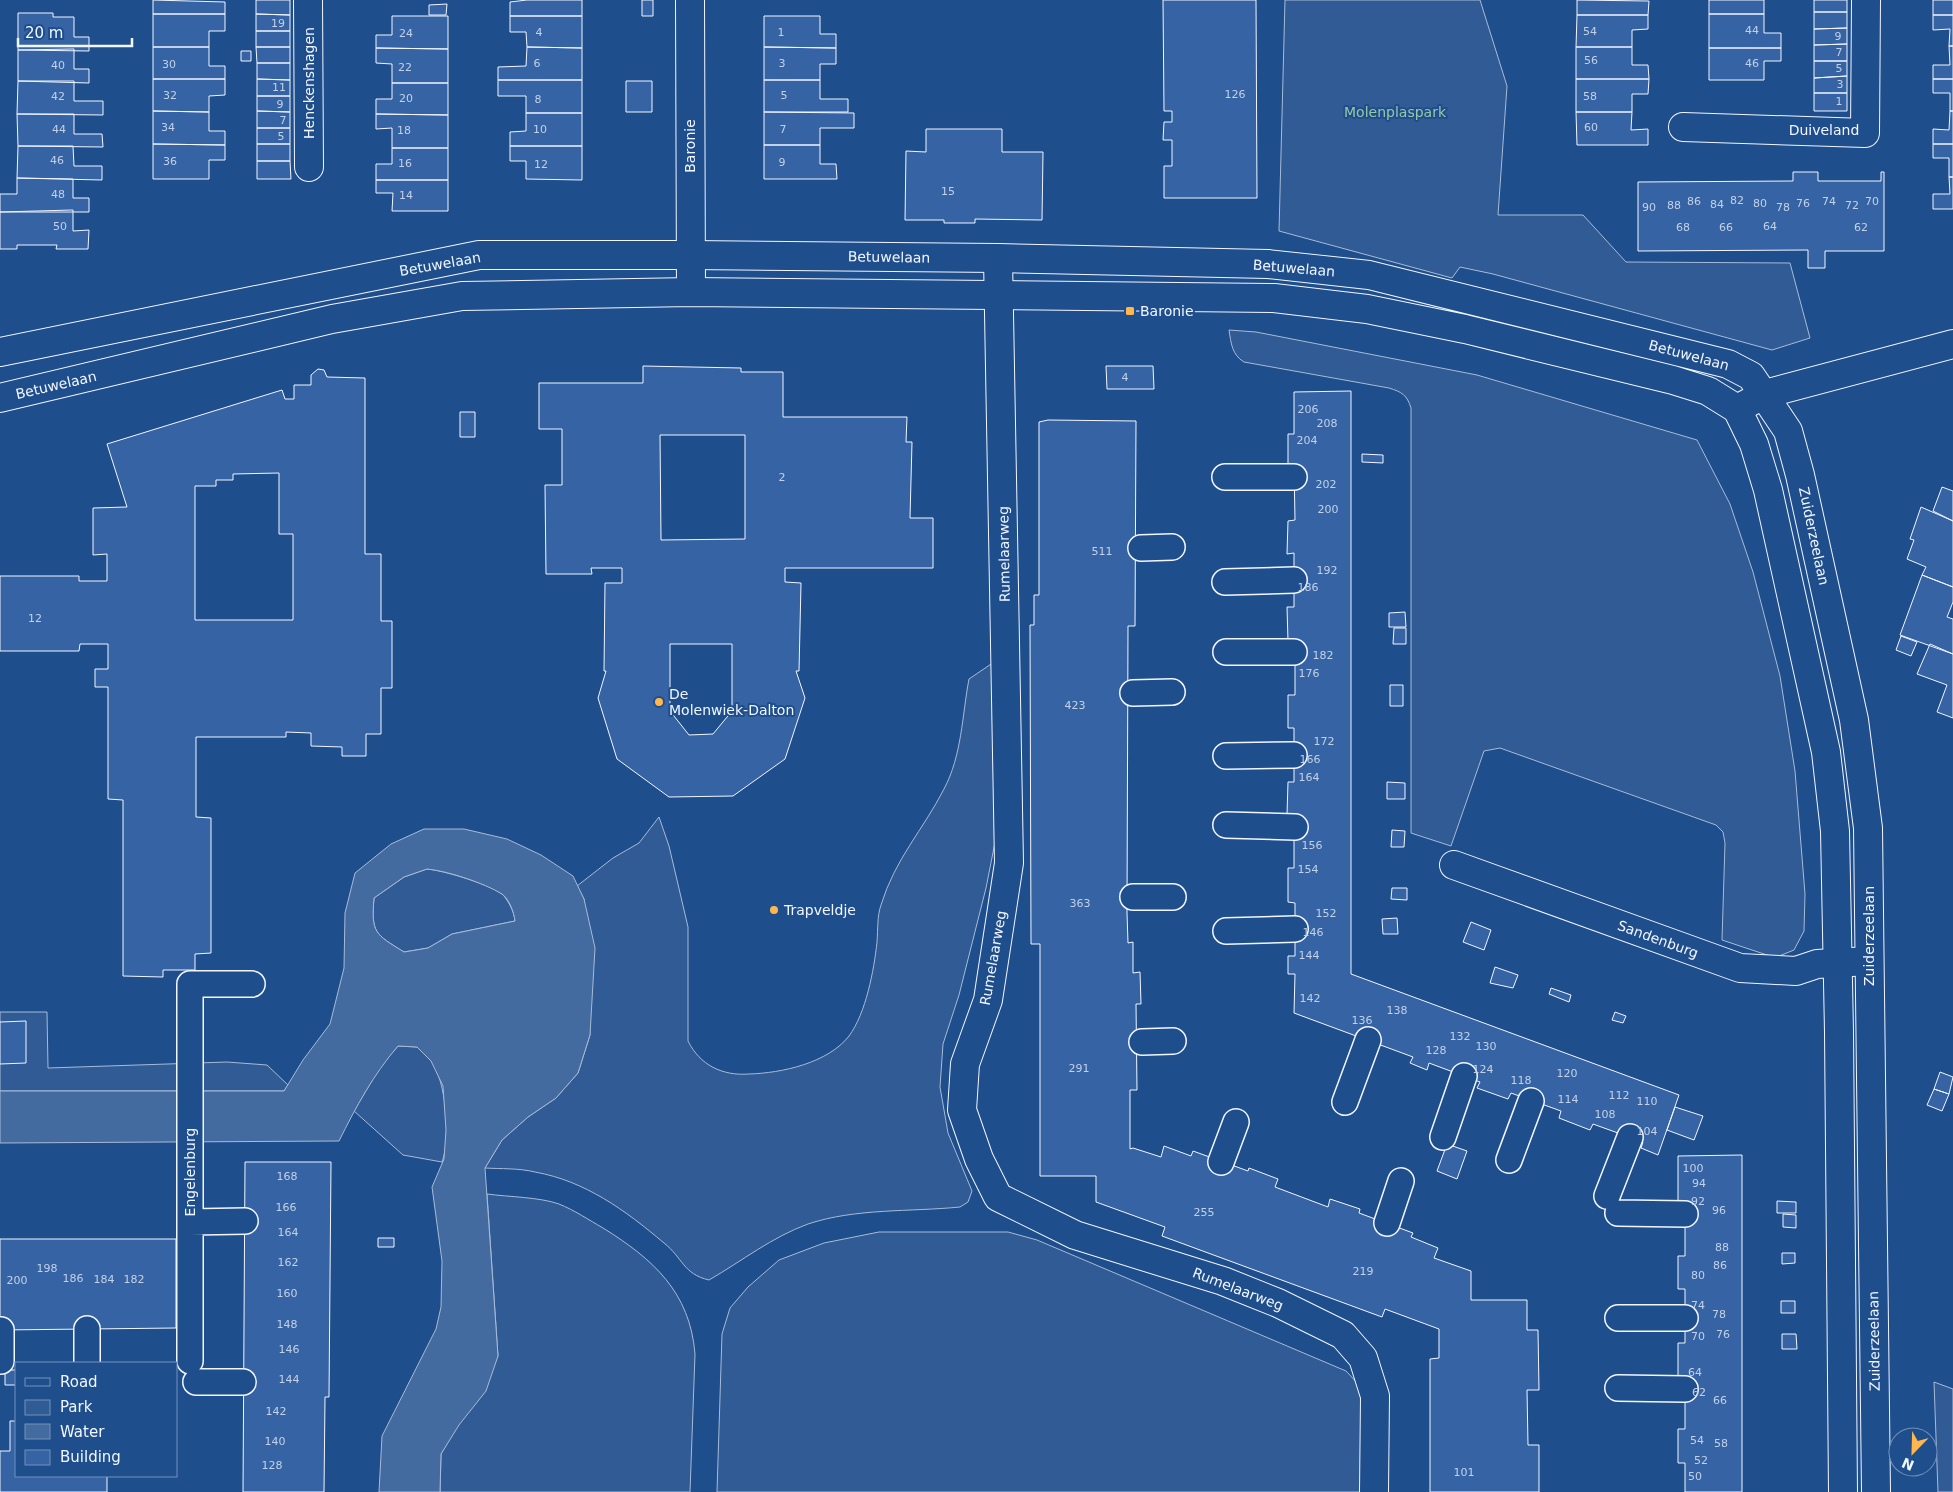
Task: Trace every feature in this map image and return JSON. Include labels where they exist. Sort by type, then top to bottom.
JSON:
[{"type":"street","name":"Henckenshagen","points":[[308,0],[309,166]]},
{"type":"street","name":"Baronie","points":[[690,0],[691,292]]},
{"type":"street","name":"Duiveland","points":[[1683,127],[1865,133],[1866,0]]},
{"type":"street","name":"Betuwelaan","points":[[0,352],[479,255],[998,258],[1268,264],[1369,275],[1728,364],[1751,376],[1765,394]]},
{"type":"street","name":"Rumelaarweg","points":[[998,258],[1009,863],[988,1000],[965,1064],[962,1110],[979,1159],[998,1198],[1075,1235],[1222,1281],[1343,1334],[1364,1358],[1375,1396],[1374,1492]]},
{"type":"street","name":"Betuwelaan","points":[[0,398],[332,319],[462,296],[691,292],[1274,298],[1366,309],[1465,329],[1673,380],[1708,391],[1737,409]]},
{"type":"street","points":[[1843,1492],[1835,831],[1826,752],[1768,490],[1754,444],[1737,409],[1765,394],[1953,344]]},
{"type":"street","name":"Zuiderzeelaan","points":[[1765,394],[1788,431],[1800,475],[1854,720],[1868,828],[1876,1492]]},
{"type":"street","points":[[1225,477],[1294,477]]},
{"type":"street","points":[[1141,548],[1172,547]]},
{"type":"street","points":[[1225,582],[1294,580]]},
{"type":"street","points":[[1226,652],[1294,652]]},
{"type":"street","points":[[1133,694],[1172,692]]},
{"type":"street","points":[[1226,756],[1294,755]]},
{"type":"street","points":[[1226,825],[1294,826]]},
{"type":"street","name":"Sandenburg","points":[[1454,865],[1740,968],[1796,971],[1818,964],[1838,961],[1869,961]]},
{"type":"street","points":[[1133,897],[1173,897]]},
{"type":"street","points":[[1226,931],[1295,929]]},
{"type":"street","name":"Engelenburg","points":[[243,1382],[193,1371],[190,1222],[190,984],[252,984]]},
{"type":"street","points":[[1345,1102],[1368,1040]]},
{"type":"street","points":[[1142,1042],[1173,1041]]},
{"type":"street","points":[[1443,1137],[1464,1076]]},
{"type":"street","points":[[1509,1160],[1532,1101]]},
{"type":"street","points":[[1222,1162],[1236,1122]]},
{"type":"street","points":[[1630,1137],[1613,1205],[1685,1214]]},
{"type":"street","points":[[1387,1223],[1401,1181]]},
{"type":"street","points":[[190,1222],[245,1221]]},
{"type":"street","points":[[1618,1318],[1685,1318]]},
{"type":"street","points":[[87,1329],[87,1361]]},
{"type":"street","points":[[1,1330],[1,1361]]},
{"type":"street","points":[[1618,1388],[1685,1389]]},
{"type":"green space","name":"Molenplaspark","points":[[1285,0],[1480,0],[1507,86],[1498,215],[1583,215],[1626,262],[1790,263],[1810,338],[1772,350],[1493,274],[1460,267],[1452,278],[1279,231]]},
{"type":"green space","points":[[1229,330],[1256,332],[1477,375],[1697,440],[1730,504],[1753,572],[1780,676],[1795,771],[1805,894],[1804,931],[1794,950],[1779,956],[1770,956],[1722,940],[1725,843],[1723,832],[1716,825],[1500,748],[1484,751],[1451,846],[1411,833],[1411,408],[1408,400],[1403,395],[1389,388],[1244,362],[1237,356],[1231,344]]},
{"type":"green space","points":[[997,660],[998,827],[986,888],[959,995],[943,1044],[940,1087],[948,1133],[972,1191],[968,1202],[960,1207],[845,1215],[808,1224],[770,1242],[709,1280],[688,1270],[670,1249],[634,1219],[604,1198],[588,1190],[571,1182],[535,1172],[485,1168],[502,1140],[528,1117],[556,1098],[578,1073],[590,1035],[584,899],[577,886],[613,858],[639,843],[659,817],[669,846],[688,927],[688,1041],[699,1057],[705,1063],[721,1071],[739,1074],[762,1073],[804,1065],[817,1060],[840,1045],[855,1027],[865,1004],[874,965],[879,914],[887,888],[902,859],[936,804],[955,763],[969,679]]},
{"type":"green space","points":[[427,869],[468,879],[499,892],[510,905],[515,921],[452,934],[428,948],[404,952],[387,941],[377,931],[373,919],[374,898],[404,877]]},
{"type":"green space","points":[[0,1012],[47,1012],[48,1068],[227,1062],[267,1065],[288,1085],[284,1091],[0,1091]]},
{"type":"green space","points":[[398,1046],[417,1047],[431,1060],[436,1069],[446,1110],[445,1152],[442,1162],[403,1155],[354,1111],[381,1065]]},
{"type":"green space","points":[[487,1194],[542,1200],[559,1204],[576,1212],[638,1252],[666,1279],[677,1295],[686,1313],[692,1332],[695,1354],[690,1492],[440,1492],[441,1454],[498,1356]]},
{"type":"green space","points":[[879,1232],[1008,1232],[1037,1240],[1346,1371],[1361,1387],[1368,1492],[717,1492],[722,1334],[730,1308],[748,1287],[779,1260],[824,1243]]},
{"type":"green space","points":[[1934,1382],[1953,1389],[1953,1492],[1938,1492],[1938,1427],[1936,1427]]},
{"type":"water","points":[[424,829],[464,829],[507,839],[541,855],[573,876],[584,899],[595,948],[590,1035],[578,1073],[556,1098],[528,1117],[502,1140],[485,1168],[498,1356],[486,1391],[459,1425],[441,1454],[440,1492],[379,1492],[382,1436],[436,1329],[441,1307],[442,1261],[432,1187],[444,1159],[446,1130],[443,1086],[431,1061],[417,1047],[398,1046],[366,1092],[339,1141],[0,1143],[0,1091],[284,1091],[303,1060],[330,1024],[344,968],[345,913],[355,873],[391,844]],"holes":[[[427,869],[476,882],[502,894],[511,906],[515,921],[452,934],[428,948],[404,952],[394,946],[377,931],[373,919],[374,898],[404,877]]]},
{"type":"building","points":[[153,0],[225,2],[225,14],[153,14]]},
{"type":"building","points":[[256,0],[290,0],[290,15],[256,14]]},
{"type":"building","points":[[527,0],[582,0],[582,16],[510,16],[510,2]]},
{"type":"building","points":[[642,0],[653,0],[653,16],[642,16]]},
{"type":"building","points":[[1163,0],[1256,0],[1257,198],[1164,198],[1164,166],[1172,166],[1172,140],[1163,140],[1164,122],[1172,122],[1172,111],[1164,111]]},
{"type":"building","points":[[1577,0],[1649,1],[1648,15],[1577,15]]},
{"type":"building","points":[[1709,0],[1764,0],[1764,14],[1709,14]]},
{"type":"building","points":[[1814,0],[1847,0],[1847,12],[1814,12]]},
{"type":"building","points":[[1933,0],[1953,0],[1953,15],[1933,15]]},
{"type":"building","points":[[447,4],[446,15],[429,15],[429,5]]},
{"type":"building","points":[[1814,12],[1847,12],[1847,28],[1814,29]]},
{"type":"building","points":[[18,13],[53,13],[53,17],[74,17],[74,37],[89,37],[89,51],[18,50]]},
{"type":"building","points":[[153,14],[225,14],[225,31],[209,31],[209,47],[153,47]]},
{"type":"building","points":[[256,14],[290,15],[290,31],[256,31]]},
{"type":"building","points":[[1709,14],[1764,14],[1764,33],[1781,33],[1781,48],[1709,48]]},
{"type":"building","points":[[1577,15],[1648,15],[1648,29],[1632,30],[1632,47],[1576,47]]},
{"type":"building","points":[[1933,15],[1953,15],[1953,46],[1949,46],[1950,29],[1933,30]]},
{"type":"building","points":[[392,16],[448,16],[448,49],[376,48],[376,35],[392,35]]},
{"type":"building","points":[[510,16],[582,16],[582,48],[527,47],[526,32],[510,32]]},
{"type":"building","points":[[764,16],[820,16],[820,34],[836,34],[836,48],[764,47]]},
{"type":"building","points":[[1847,28],[1847,44],[1814,45],[1814,29]]},
{"type":"building","points":[[256,31],[290,31],[290,47],[256,47]]},
{"type":"building","points":[[1847,44],[1847,61],[1814,61],[1814,45]]},
{"type":"building","points":[[1949,46],[1953,46],[1953,79],[1933,79],[1933,65],[1950,65]]},
{"type":"building","points":[[153,47],[209,47],[209,66],[225,66],[225,79],[153,79]]},
{"type":"building","points":[[256,47],[290,47],[290,63],[257,63]]},
{"type":"building","points":[[527,47],[582,48],[582,80],[498,80],[498,67],[526,66]]},
{"type":"building","points":[[764,47],[836,48],[836,64],[820,64],[820,80],[764,80]]},
{"type":"building","points":[[1576,47],[1632,47],[1632,65],[1648,65],[1649,79],[1576,79]]},
{"type":"building","points":[[376,48],[448,49],[448,83],[392,83],[392,64],[376,63]]},
{"type":"building","points":[[1709,48],[1781,48],[1781,61],[1764,61],[1764,80],[1709,80]]},
{"type":"building","points":[[74,49],[74,69],[89,69],[89,83],[18,81],[18,50]]},
{"type":"building","points":[[241,51],[251,51],[251,61],[241,61]]},
{"type":"building","points":[[1814,61],[1847,61],[1847,76],[1814,78]]},
{"type":"building","points":[[257,63],[290,63],[290,80],[257,79]]},
{"type":"building","points":[[1847,76],[1847,93],[1814,93],[1814,78]]},
{"type":"building","points":[[153,79],[225,79],[225,95],[209,96],[209,112],[153,111]]},
{"type":"building","points":[[257,79],[290,80],[290,96],[257,96]]},
{"type":"building","points":[[1576,79],[1649,79],[1648,94],[1632,94],[1632,112],[1576,112]]},
{"type":"building","points":[[1933,79],[1953,79],[1953,111],[1950,111],[1950,93],[1933,93]]},
{"type":"building","points":[[498,80],[582,80],[582,113],[526,113],[526,96],[498,96]]},
{"type":"building","points":[[764,80],[820,80],[820,99],[848,99],[848,112],[764,112]]},
{"type":"building","points":[[18,81],[74,81],[74,101],[103,101],[103,115],[17,114]]},
{"type":"building","points":[[626,81],[652,81],[652,112],[626,112]]},
{"type":"building","points":[[392,83],[448,83],[448,115],[376,114],[376,99],[392,99]]},
{"type":"building","points":[[1814,93],[1847,93],[1847,111],[1814,111]]},
{"type":"building","points":[[257,96],[290,96],[290,112],[257,111]]},
{"type":"building","points":[[153,111],[209,112],[209,131],[225,131],[225,145],[153,144]]},
{"type":"building","points":[[257,111],[290,112],[290,128],[257,128]]},
{"type":"building","points":[[1950,111],[1953,111],[1953,144],[1933,144],[1933,129],[1949,130]]},
{"type":"building","points":[[764,112],[854,113],[854,128],[820,128],[820,145],[764,145]]},
{"type":"building","points":[[1576,112],[1632,112],[1631,130],[1648,129],[1648,145],[1577,145]]},
{"type":"building","points":[[526,113],[582,113],[582,146],[510,146],[510,132],[526,131]]},
{"type":"building","points":[[17,114],[74,114],[74,134],[102,134],[103,147],[18,146]]},
{"type":"building","points":[[376,114],[448,115],[448,148],[392,148],[392,128],[376,129]]},
{"type":"building","points":[[257,128],[290,128],[290,144],[257,144]]},
{"type":"building","points":[[926,129],[1002,129],[1002,152],[1043,152],[1042,220],[975,219],[975,223],[944,223],[944,220],[905,220],[906,151],[926,152]]},
{"type":"building","points":[[153,144],[225,145],[225,160],[209,160],[209,179],[153,179]]},
{"type":"building","points":[[257,144],[290,144],[290,161],[257,161]]},
{"type":"building","points":[[1933,144],[1953,144],[1953,177],[1949,177],[1949,158],[1933,158]]},
{"type":"building","points":[[764,145],[820,145],[820,164],[836,164],[837,179],[764,179]]},
{"type":"building","points":[[18,146],[73,146],[74,166],[102,166],[102,180],[17,178]]},
{"type":"building","points":[[510,146],[582,146],[582,180],[526,179],[526,161],[510,161]]},
{"type":"building","points":[[392,148],[448,148],[448,180],[376,180],[376,164],[392,164]]},
{"type":"building","points":[[257,161],[290,161],[291,179],[257,179]]},
{"type":"building","points":[[1793,172],[1818,172],[1818,181],[1881,181],[1881,172],[1884,172],[1884,251],[1825,251],[1825,268],[1808,268],[1808,250],[1638,251],[1638,182],[1793,181]]},
{"type":"building","points":[[1949,177],[1953,177],[1953,209],[1933,209],[1933,194],[1950,194]]},
{"type":"building","points":[[17,178],[73,179],[73,198],[89,198],[89,212],[0,212],[0,194],[17,194]]},
{"type":"building","points":[[376,180],[448,180],[448,211],[392,211],[393,193],[376,193]]},
{"type":"building","points":[[73,210],[73,231],[89,230],[88,249],[56,249],[57,245],[17,245],[17,249],[0,249],[0,212]]},
{"type":"building","points":[[643,366],[741,368],[741,372],[783,372],[783,417],[907,417],[906,442],[912,442],[910,518],[933,518],[933,568],[785,568],[785,582],[801,583],[799,671],[796,671],[805,698],[785,759],[733,796],[669,797],[617,759],[598,698],[606,671],[604,671],[605,583],[622,583],[622,568],[591,568],[592,574],[546,574],[545,485],[562,485],[562,429],[539,429],[539,383],[643,383]],"holes":[[[660,435],[745,435],[745,539],[661,540]],[[670,644],[732,644],[732,711],[713,734],[689,735],[670,711]]]},
{"type":"building","points":[[1106,366],[1153,366],[1154,389],[1107,389]]},
{"type":"building","points":[[318,369],[324,370],[327,377],[365,378],[365,554],[381,554],[381,621],[392,621],[392,688],[381,688],[381,734],[366,734],[366,756],[342,756],[342,747],[311,746],[311,733],[286,732],[286,737],[196,737],[196,817],[211,818],[211,953],[195,954],[195,970],[163,970],[163,977],[123,976],[123,800],[108,799],[108,687],[95,687],[95,669],[108,669],[108,644],[80,644],[79,651],[0,651],[0,576],[79,576],[79,581],[107,581],[107,554],[93,555],[93,508],[127,507],[107,444],[282,390],[285,399],[294,399],[294,385],[311,385],[311,375]],"holes":[[[279,473],[279,534],[293,534],[293,620],[195,620],[195,486],[216,486],[216,480],[233,480],[233,474]]]},
{"type":"building","points":[[1351,391],[1351,974],[1679,1095],[1658,1155],[1641,1148],[1643,1142],[1593,1124],[1590,1130],[1559,1118],[1561,1111],[1511,1093],[1508,1099],[1477,1088],[1480,1082],[1429,1063],[1427,1070],[1410,1063],[1413,1057],[1294,1013],[1295,974],[1288,974],[1288,956],[1295,956],[1295,903],[1288,902],[1288,868],[1294,868],[1294,815],[1287,815],[1288,782],[1294,782],[1294,728],[1288,728],[1288,695],[1295,695],[1295,641],[1288,641],[1287,607],[1294,607],[1294,553],[1287,554],[1288,521],[1295,520],[1294,467],[1288,467],[1288,434],[1294,434],[1294,392]]},
{"type":"building","points":[[460,412],[475,412],[475,437],[460,437]]},
{"type":"building","points":[[1048,420],[1136,421],[1135,626],[1128,626],[1127,913],[1128,943],[1133,942],[1133,973],[1140,972],[1141,1004],[1136,1004],[1137,1090],[1130,1090],[1130,1149],[1133,1148],[1161,1157],[1164,1146],[1191,1156],[1193,1151],[1248,1171],[1249,1168],[1278,1179],[1275,1187],[1328,1207],[1330,1199],[1360,1209],[1359,1213],[1413,1233],[1411,1237],[1438,1248],[1434,1258],[1471,1271],[1471,1300],[1527,1300],[1527,1330],[1538,1330],[1539,1390],[1527,1390],[1528,1445],[1539,1445],[1539,1492],[1430,1492],[1430,1359],[1439,1358],[1439,1329],[1385,1309],[1382,1317],[1162,1236],[1165,1227],[1096,1202],[1096,1176],[1040,1176],[1040,944],[1031,944],[1030,625],[1034,625],[1034,595],[1039,595],[1039,422]]},
{"type":"building","points":[[1362,454],[1383,455],[1383,463],[1362,462]]},
{"type":"building","points":[[1942,487],[1953,491],[1953,521],[1933,511]]},
{"type":"building","points":[[1921,507],[1953,521],[1953,587],[1922,575],[1926,567],[1907,559],[1914,540],[1910,539]]},
{"type":"building","points":[[1922,575],[1953,587],[1953,602],[1947,617],[1953,619],[1953,654],[1900,635]]},
{"type":"building","points":[[1405,612],[1406,627],[1389,627],[1389,613]]},
{"type":"building","points":[[1394,628],[1406,628],[1406,644],[1393,644]]},
{"type":"building","points":[[1901,636],[1917,642],[1911,656],[1896,650]]},
{"type":"building","points":[[1930,644],[1953,654],[1953,718],[1937,712],[1947,685],[1917,674]]},
{"type":"building","points":[[1390,685],[1403,685],[1403,706],[1390,706]]},
{"type":"building","points":[[1387,782],[1405,783],[1405,799],[1387,799]]},
{"type":"building","points":[[1392,830],[1405,831],[1404,847],[1391,847]]},
{"type":"building","points":[[1392,888],[1407,888],[1407,900],[1391,899]]},
{"type":"building","points":[[1397,918],[1398,934],[1383,934],[1382,919]]},
{"type":"building","points":[[1471,922],[1491,930],[1484,950],[1463,942]]},
{"type":"building","points":[[1495,967],[1518,975],[1513,988],[1490,983]]},
{"type":"building","points":[[1551,988],[1571,995],[1569,1002],[1549,994]]},
{"type":"building","points":[[1615,1012],[1626,1016],[1623,1023],[1612,1020]]},
{"type":"building","points":[[26,1021],[26,1063],[0,1064],[0,1022]]},
{"type":"building","points":[[1940,1072],[1953,1077],[1949,1094],[1934,1089]]},
{"type":"building","points":[[1934,1089],[1949,1094],[1942,1111],[1927,1105]]},
{"type":"building","points":[[1675,1107],[1703,1116],[1694,1140],[1667,1130]]},
{"type":"building","points":[[1447,1144],[1467,1151],[1457,1179],[1437,1171]]},
{"type":"building","points":[[1742,1155],[1742,1492],[1685,1492],[1685,1463],[1678,1463],[1678,1429],[1685,1429],[1685,1376],[1678,1376],[1678,1343],[1685,1343],[1685,1289],[1678,1289],[1678,1256],[1685,1256],[1685,1214],[1678,1202],[1678,1156]]},
{"type":"building","points":[[245,1162],[331,1162],[329,1397],[325,1397],[324,1492],[243,1492]]},
{"type":"building","points":[[1777,1201],[1796,1202],[1796,1213],[1777,1213]]},
{"type":"building","points":[[1783,1214],[1796,1215],[1796,1228],[1783,1227]]},
{"type":"building","points":[[378,1238],[394,1238],[394,1247],[378,1247]]},
{"type":"building","points":[[0,1239],[176,1239],[176,1328],[0,1330]]},
{"type":"building","points":[[1782,1253],[1795,1253],[1795,1263],[1782,1264]]},
{"type":"building","points":[[1781,1301],[1795,1301],[1795,1313],[1781,1313]]},
{"type":"building","points":[[1782,1334],[1796,1334],[1797,1349],[1782,1349]]},
{"type":"building","points":[[5,1370],[15,1370],[15,1385],[5,1385]]},
{"type":"building","points":[[10,1421],[15,1421],[15,1477],[107,1477],[107,1492],[0,1492],[0,1451],[10,1451]]},
{"type":"place","name":"Baronie","points":[[1130,311]]},
{"type":"place","name":"De Molenwiek-Dalton","points":[[659,702]]},
{"type":"place","name":"Trapveldje","points":[[774,910]]}]
